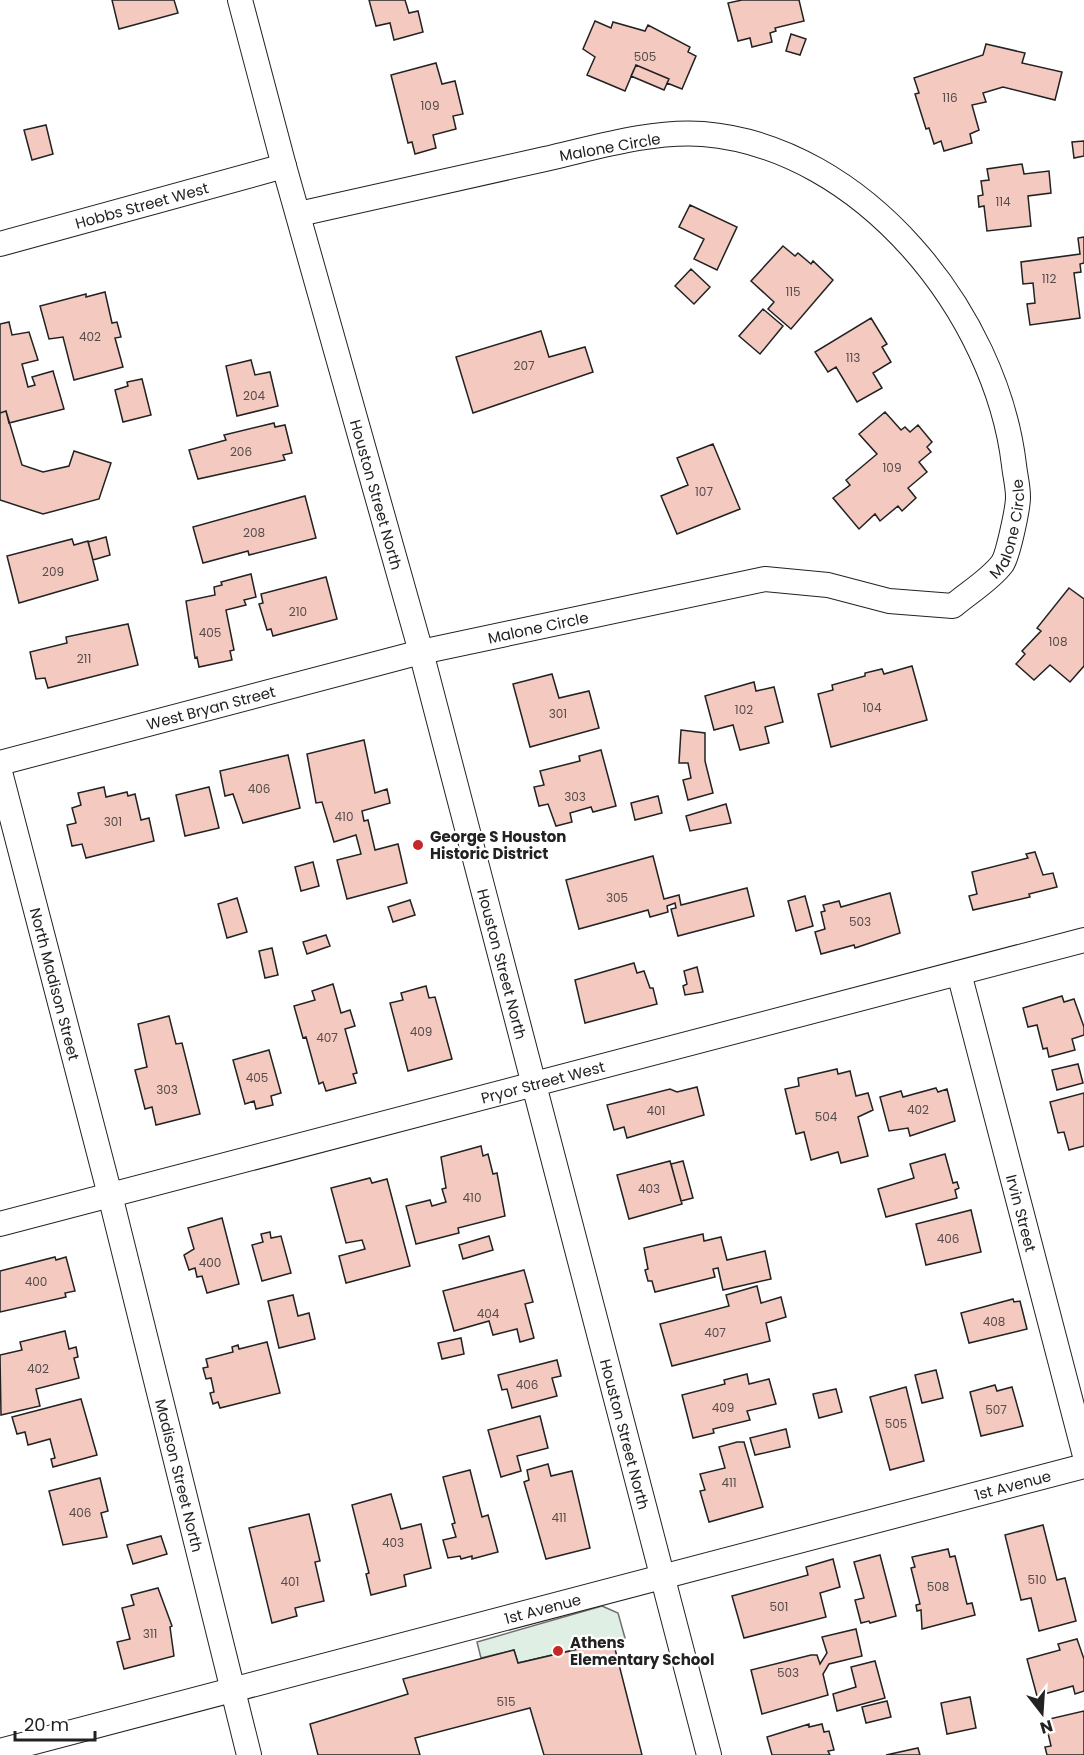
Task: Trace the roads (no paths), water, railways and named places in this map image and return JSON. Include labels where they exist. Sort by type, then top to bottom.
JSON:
[{"type":"street","name":"Houston Street North","points":[[240,0],[284,166],[421,652],[710,1755]]},
{"type":"street","name":"Malone Circle","points":[[299,214],[638,138],[702,134],[766,147],[824,175],[851,193],[900,235],[943,284],[976,340],[1001,400],[1010,432],[1018,497],[1003,563],[953,606],[889,601],[828,585],[765,579],[421,652]]},
{"type":"street","name":"Hobbs Street West","points":[[0,244],[284,166]]},
{"type":"street","name":"West Bryan Street","points":[[0,763],[421,652]]},
{"type":"street","name":"North Madison Street","points":[[0,772],[110,1195]]},
{"type":"street","name":"Pryor Street West","points":[[0,1224],[1084,940]]},
{"type":"street","name":"Irvin Street","points":[[959,973],[1084,1452]]},
{"type":"street","name":"Madison Street North","points":[[110,1195],[249,1755]]},
{"type":"street","name":"1st Avenue","points":[[0,1750],[1084,1466]]},
{"type":"place","name":"George S Houston Historic District","points":[[418,845]]},
{"type":"place","name":"Athens Elementary School","points":[[558,1651]]}]
